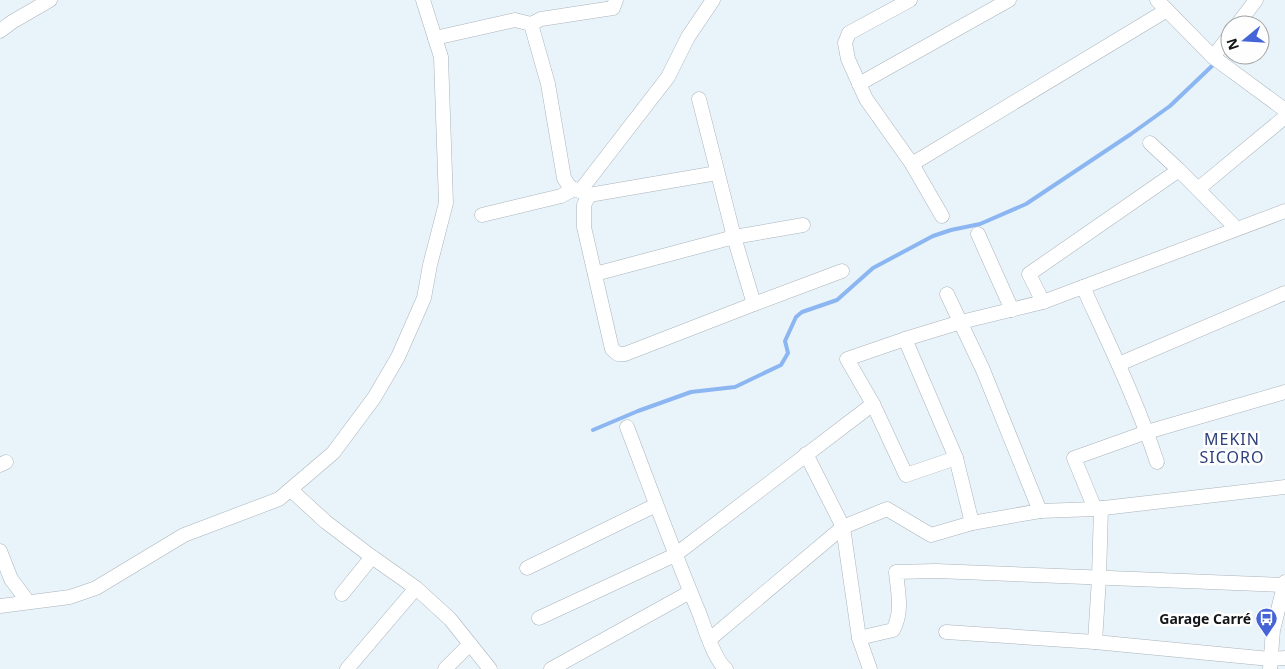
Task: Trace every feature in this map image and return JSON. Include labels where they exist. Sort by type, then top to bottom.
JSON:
[{"type":"street","points":[[0,32],[12,22],[50,0]]},
{"type":"street","points":[[0,606],[70,597],[96,588],[184,535],[279,499],[333,453],[374,398],[398,357],[424,298],[430,265],[446,203],[441,57],[423,0]]},
{"type":"street","points":[[435,38],[515,20],[531,24],[541,19],[613,8],[616,0]]},
{"type":"street","points":[[581,192],[668,77],[688,37],[713,0]]},
{"type":"street","points":[[910,0],[892,5],[849,33],[845,43],[848,59],[866,98],[912,164],[942,216]]},
{"type":"street","points":[[859,84],[1010,0]]},
{"type":"street","points":[[1245,15],[1256,0]]},
{"type":"street","points":[[912,164],[1162,5],[1213,57],[1285,110]]},
{"type":"street","points":[[531,24],[548,84],[564,178],[569,186],[581,192]]},
{"type":"street","points":[[1213,57],[1220,48]]},
{"type":"street","points":[[699,99],[734,237],[754,304]]},
{"type":"street","points":[[1198,189],[1285,117]]},
{"type":"street","points":[[1150,143],[1236,228]]},
{"type":"street","points":[[1043,302],[1029,274],[1179,170]]},
{"type":"street","points":[[482,215],[581,192],[717,173]]},
{"type":"street","points":[[581,192],[584,205],[584,227],[612,349],[618,354],[625,354],[842,271]]},
{"type":"street","points":[[956,458],[906,475],[873,404],[847,359],[961,322],[1043,302],[1285,211]]},
{"type":"street","points":[[595,274],[734,237],[803,225]]},
{"type":"street","points":[[978,234],[1012,310]]},
{"type":"street","points":[[1083,287],[1119,364],[1147,432],[1157,462]]},
{"type":"street","points":[[1119,364],[1285,293]]},
{"type":"street","points":[[947,294],[983,370],[1040,511]]},
{"type":"street","points":[[905,339],[956,458],[972,522]]},
{"type":"street","points":[[1095,642],[1099,578],[1098,508],[1074,458],[1147,432],[1285,395]]},
{"type":"street","points":[[538,618],[675,556],[873,404]]},
{"type":"street","points":[[627,427],[675,556],[721,668]]},
{"type":"street","points":[[806,454],[843,527],[859,638],[870,669]]},
{"type":"street","points":[[710,639],[843,527],[887,509],[931,536],[972,522],[1040,511],[1098,508],[1285,487]]},
{"type":"street","points":[[291,490],[326,522],[416,588],[450,618],[490,669]]},
{"type":"street","points":[[528,568],[656,504]]},
{"type":"street","points":[[0,551],[11,579],[28,602]]},
{"type":"street","points":[[342,594],[372,557]]},
{"type":"street","points":[[859,638],[893,630],[898,621],[900,607],[896,572],[936,571],[1285,584],[1273,630],[1270,664]]},
{"type":"street","points":[[347,669],[416,588]]},
{"type":"street","points":[[551,669],[690,592]]},
{"type":"street","points":[[946,632],[1095,642],[1270,664],[1285,658]]},
{"type":"street","points":[[444,669],[470,644]]},
{"type":"waterway","points":[[593,430],[691,392],[735,387],[781,365],[788,353],[785,341],[796,317],[802,312],[837,300],[873,268],[933,236],[980,224],[1026,204],[1170,106],[1213,65]]},
{"type":"place","name":"Garage Carré","points":[[1267,638]]},
{"type":"district","name":"MEKIN SICORO","points":[[1232,448]]}]
